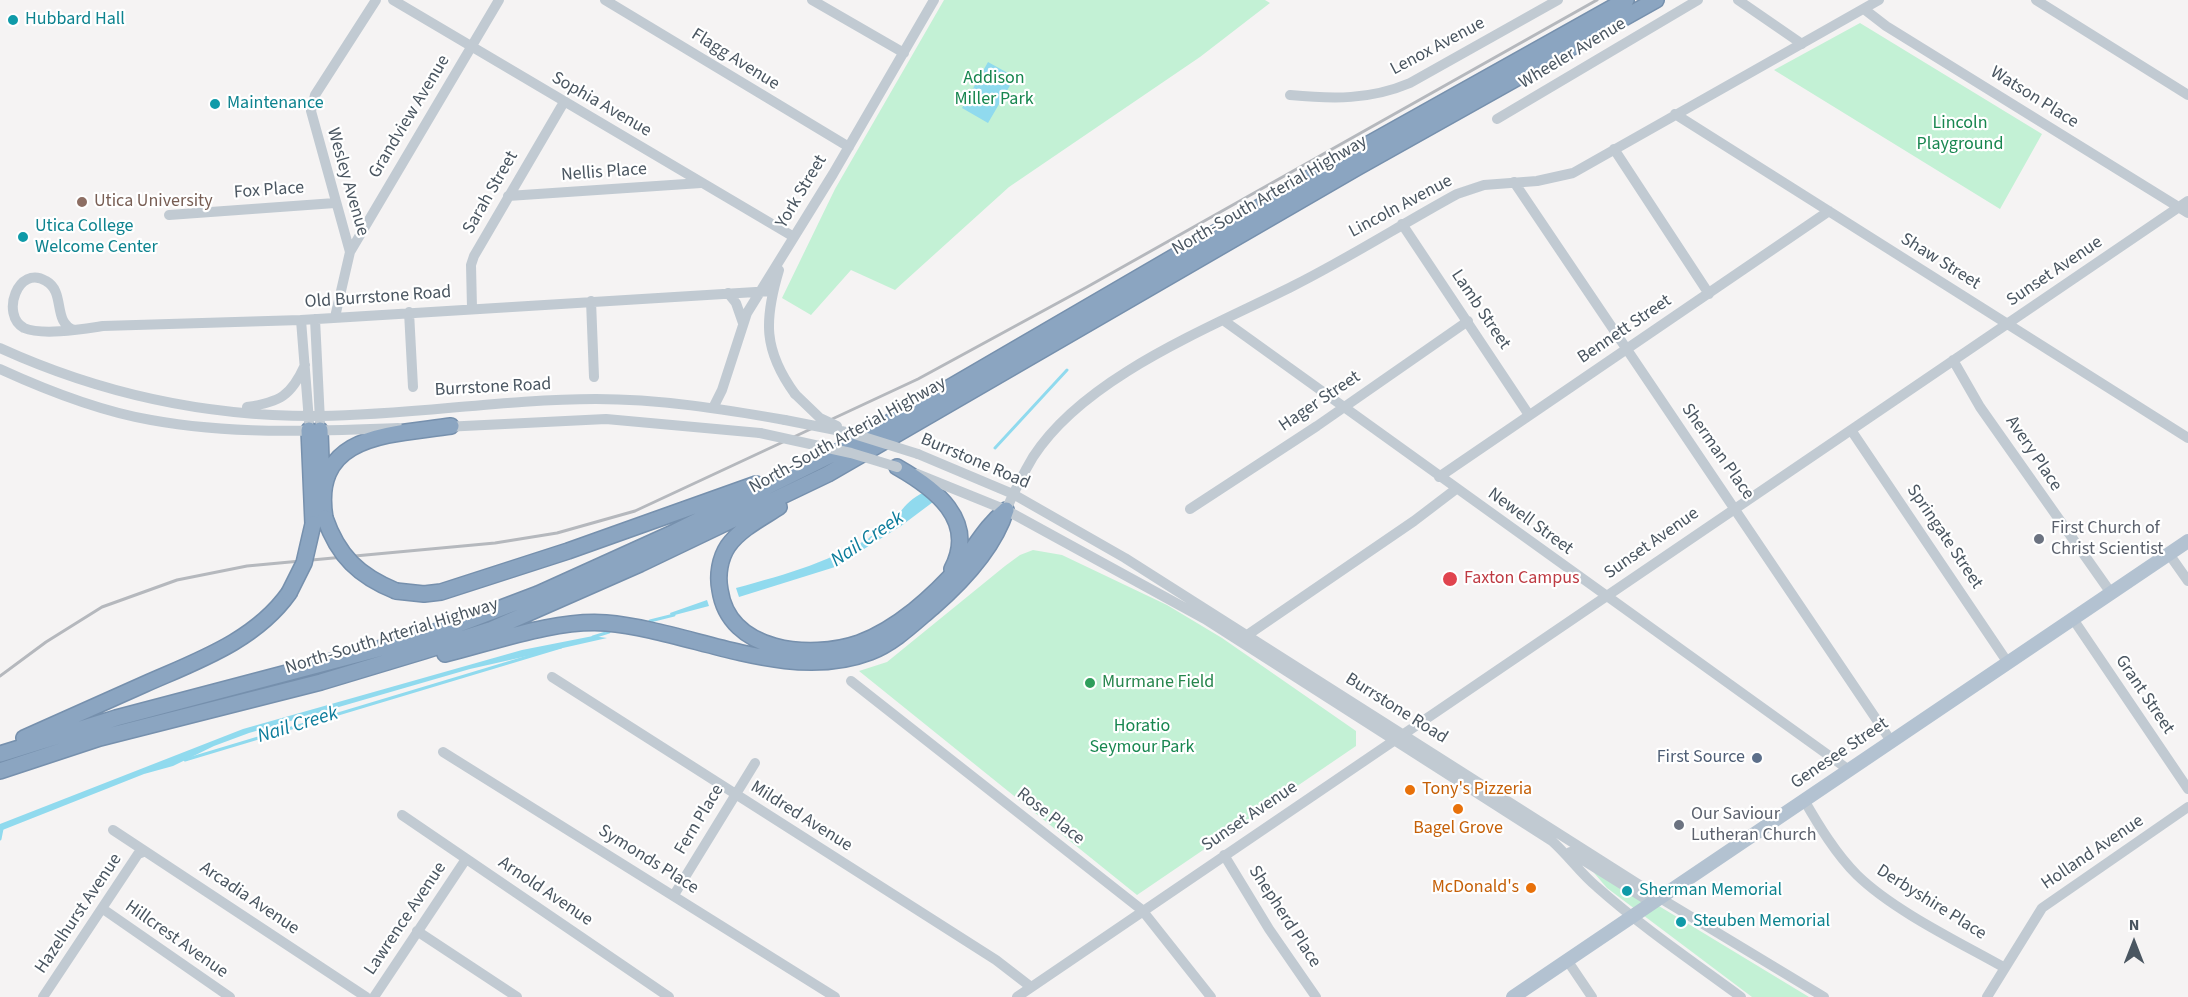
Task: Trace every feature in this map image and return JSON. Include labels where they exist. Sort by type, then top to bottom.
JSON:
[{"type":"highway","name":"North-South Arterial Highway","points":[[0,754],[116,718],[397,644],[501,609],[675,532],[831,455],[1350,155],[1626,0]]},
{"type":"highway","name":"North-South Arterial Highway","points":[[0,771],[111,735],[368,668],[490,630],[555,603],[828,474],[1369,162],[1656,0]]},
{"type":"highway","points":[[314,423],[319,521],[331,534],[347,560],[372,581],[396,591],[424,594],[441,592],[568,551],[831,455]]},
{"type":"highway","points":[[0,748],[221,650],[255,629],[279,608],[290,593],[304,563],[319,521],[322,490],[314,423]]},
{"type":"highway","points":[[322,490],[335,463],[360,442],[451,426]]},
{"type":"highway","points":[[897,467],[936,492],[954,515],[958,534],[957,556],[948,577]]},
{"type":"highway","points":[[828,474],[752,525],[729,545],[721,558],[719,585],[726,612],[735,626],[756,639],[780,647],[813,650],[844,647],[884,630],[948,577],[970,552],[990,522],[1006,510]]},
{"type":"highway","points":[[368,668],[436,657],[535,632],[604,623],[783,660],[826,662],[843,660],[872,651],[901,634],[951,591],[1000,529],[1006,510]]},
{"type":"main road","name":"Genesee Street","points":[[1512,997],[2188,541]]},
{"type":"street","name":"Wesley Avenue","points":[[335,317],[350,252],[312,121],[312,103],[376,0]]},
{"type":"street","name":"Sophia Avenue","points":[[393,0],[794,237]]},
{"type":"street","name":"Grandview Avenue","points":[[350,252],[499,0]]},
{"type":"street","name":"Flagg Avenue","points":[[605,0],[849,147]]},
{"type":"street","points":[[812,0],[904,53]]},
{"type":"street","name":"York Street","points":[[713,408],[728,373],[743,323],[934,0]]},
{"type":"street","name":"Lenox Avenue","points":[[1290,95],[1328,99],[1365,97],[1389,92],[1410,83],[1557,0]]},
{"type":"street","name":"Wheeler Avenue","points":[[1497,119],[1698,0]]},
{"type":"street","points":[[1738,0],[1802,44]]},
{"type":"street","name":"Lincoln Avenue","points":[[1006,510],[1034,456],[1054,431],[1101,389],[1163,350],[1296,284],[1456,194],[1484,185],[1559,178],[1879,0]]},
{"type":"street","points":[[2036,0],[2188,95]]},
{"type":"street","name":"Watson Place","points":[[1864,9],[1886,26],[2185,207]]},
{"type":"street","name":"Sarah Street","points":[[472,308],[471,266],[474,256],[564,102]]},
{"type":"street","name":"Shaw Street","points":[[1675,114],[2188,438]]},
{"type":"street","points":[[1614,149],[1709,294]]},
{"type":"street","name":"Sherman Place","points":[[1514,182],[1891,741]]},
{"type":"street","name":"Nellis Place","points":[[508,196],[702,183]]},
{"type":"street","name":"Fox Place","points":[[169,215],[335,203]]},
{"type":"street","name":"Sunset Avenue","points":[[1017,997],[1735,507],[2185,207]]},
{"type":"street","name":"Bennett Street","points":[[1439,477],[1829,212]]},
{"type":"street","name":"Lamb Street","points":[[1402,224],[1529,415]]},
{"type":"street","points":[[782,259],[772,291],[769,334],[774,361],[795,394],[820,418],[851,432]]},
{"type":"street","name":"Old Burrstone Road","points":[[74,330],[67,327],[61,318],[55,290],[45,280],[33,278],[19,283],[13,295],[11,310],[18,323],[25,328],[38,331],[74,330],[103,326],[301,320],[772,291]]},
{"type":"street","points":[[728,293],[736,303],[743,323]]},
{"type":"street","points":[[591,301],[594,377]]},
{"type":"street","points":[[409,312],[413,387]]},
{"type":"street","points":[[314,423],[315,319]]},
{"type":"street","points":[[301,320],[314,423]]},
{"type":"street","name":"Newell Street","points":[[1223,320],[1849,770]]},
{"type":"street","name":"Hager Street","points":[[1190,509],[1468,321]]},
{"type":"street","name":"Burrstone Road","points":[[0,348],[85,383],[182,406],[228,410],[314,423],[451,426],[606,419],[760,433],[851,453],[897,467],[1006,510],[1243,638],[1404,733],[1656,900]]},
{"type":"street","name":"Avery Place","points":[[1953,360],[1980,407],[2111,593]]},
{"type":"street","points":[[228,410],[270,403],[285,396],[306,365]]},
{"type":"street","name":"Burrstone Road","points":[[0,369],[72,398],[151,420],[230,430],[596,399],[713,408],[785,420],[851,432],[918,454],[1013,494],[1125,558],[1394,739],[1552,841],[1566,852],[1589,880],[1632,916],[1741,997]]},
{"type":"street","name":"Springate Street","points":[[1851,430],[2008,663]]},
{"type":"street","points":[[1243,638],[1414,521],[1456,489]]},
{"type":"street","points":[[2169,554],[2188,581]]},
{"type":"street","name":"Grant Street","points":[[2073,619],[2188,789]]},
{"type":"street","name":"Mildred Avenue","points":[[552,677],[996,960],[1031,987]]},
{"type":"street","name":"Rose Place","points":[[851,681],[1142,910],[1211,997]]},
{"type":"street","name":"Symonds Place","points":[[443,752],[835,997]]},
{"type":"street","name":"Fern Place","points":[[674,895],[755,763]]},
{"type":"street","name":"Derbyshire Place","points":[[1804,800],[1845,862],[1858,876],[1913,915],[2005,968]]},
{"type":"street","name":"Holland Avenue","points":[[1987,997],[2042,908],[2188,807]]},
{"type":"street","name":"Arnold Avenue","points":[[402,815],[669,997]]},
{"type":"street","name":"Arcadia Avenue","points":[[113,830],[143,852],[153,855],[366,997]]},
{"type":"street","points":[[1552,841],[1824,997]]},
{"type":"street","name":"Hazelhurst Avenue","points":[[43,997],[138,854],[143,852]]},
{"type":"street","name":"Shepherd Place","points":[[1224,855],[1269,929],[1316,997]]},
{"type":"street","name":"Lawrence Avenue","points":[[374,997],[466,859]]},
{"type":"street","name":"Hillcrest Avenue","points":[[103,909],[230,997]]},
{"type":"street","points":[[417,931],[517,997]]},
{"type":"street","points":[[1567,960],[1592,997]]},
{"type":"green space","name":"Addison Miller Park","points":[[944,0],[1265,0],[1270,3],[1200,57],[1009,187],[895,290],[851,270],[811,315],[782,298],[835,189]]},
{"type":"green space","name":"Lincoln Playground","points":[[1860,23],[2042,134],[2000,209],[1774,70]]},
{"type":"green space","name":"Horatio Seymour Park","points":[[1033,550],[1062,555],[1167,605],[1222,638],[1356,731],[1356,746],[1137,895],[859,671],[887,662],[1005,566],[1020,555]]},
{"type":"green space","points":[[1583,860],[1809,997],[1752,997],[1607,888]]},
{"type":"water","points":[[988,62],[1015,77],[988,123],[962,108]]},
{"type":"water","points":[[928,491],[937,499],[901,526],[835,567],[739,597],[736,588],[810,566],[862,542],[886,527],[913,499]]},
{"type":"water","points":[[707,600],[709,606],[671,616],[670,613]]},
{"type":"water","points":[[593,636],[607,638],[470,669],[249,733],[214,746],[173,766],[144,774],[0,831],[0,824],[243,729],[522,650]]},
{"type":"waterway","name":"Nail Creek","points":[[995,448],[1067,370]]},
{"type":"waterway","name":"Nail Creek","points":[[871,538],[890,525]]},
{"type":"waterway","name":"Nail Creek","points":[[650,621],[674,615]]},
{"type":"waterway","name":"Nail Creek","points":[[593,637],[609,632]]},
{"type":"waterway","name":"Nail Creek","points":[[185,760],[561,647]]},
{"type":"waterway","name":"Nail Creek","points":[[0,839],[2,829]]},
{"type":"railway","points":[[0,676],[46,642],[102,607],[177,580],[247,566],[495,543],[557,533],[635,511],[918,379],[1087,287],[1597,0]]},
{"type":"place","name":"Hubbard Hall","points":[[13,20]]},
{"type":"place","name":"Maintenance","points":[[215,104]]},
{"type":"place","name":"Utica University","points":[[82,202]]},
{"type":"place","name":"Utica College Welcome Center","points":[[23,237]]},
{"type":"place","name":"First Church of Christ Scientist","points":[[2039,539]]},
{"type":"place","name":"Faxton Campus","points":[[1450,579]]},
{"type":"place","name":"Murmane Field","points":[[1090,683]]},
{"type":"place","name":"First Source","points":[[1757,758]]},
{"type":"place","name":"Tony's Pizzeria","points":[[1410,790]]},
{"type":"place","name":"Bagel Grove","points":[[1458,809]]},
{"type":"place","name":"Our Saviour Lutheran Church","points":[[1679,825]]},
{"type":"place","name":"McDonald's","points":[[1531,888]]},
{"type":"place","name":"Sherman Memorial","points":[[1627,891]]},
{"type":"place","name":"Steuben Memorial","points":[[1681,922]]}]
